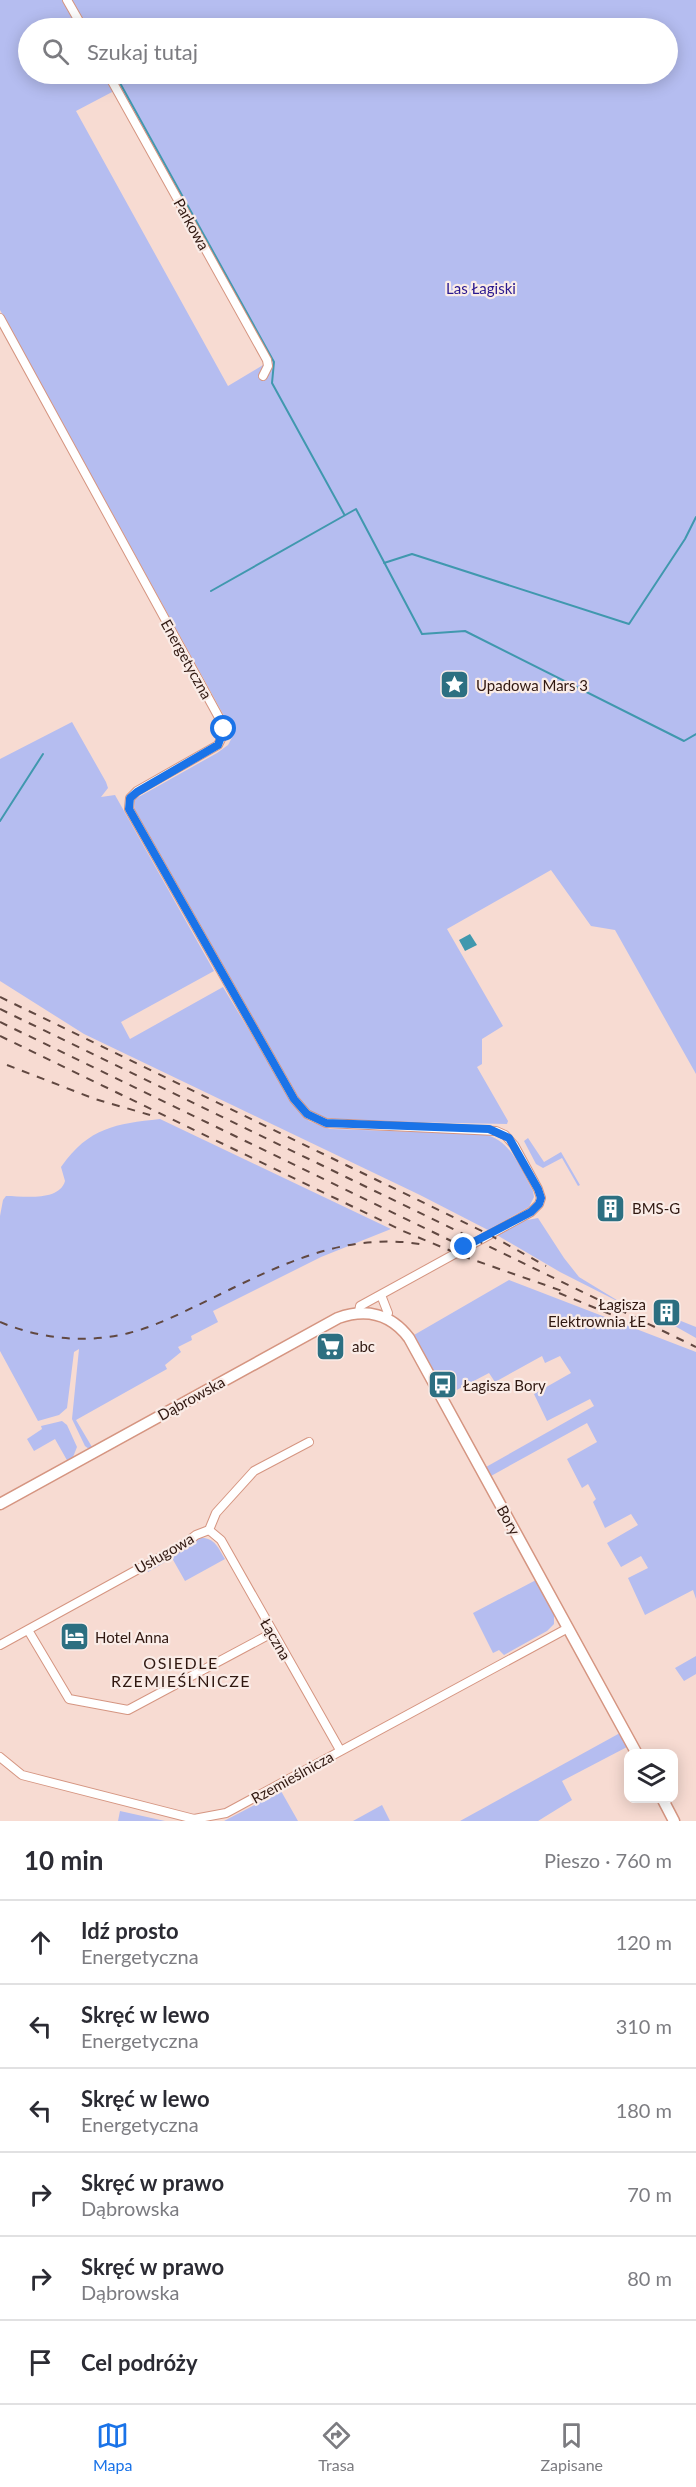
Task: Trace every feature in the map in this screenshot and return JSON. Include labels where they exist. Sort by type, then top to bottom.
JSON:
[{"type":"street","points":[[67,0],[77,18]]},
{"type":"street","name":"Parkowa","points":[[114,84],[267,360],[268,366],[262,376]]},
{"type":"street","name":"Energetyczna","points":[[0,318],[222,723],[223,735],[218,745],[137,792],[130,798],[129,809],[294,1099],[307,1114],[326,1123],[489,1129]]},
{"type":"street","name":"Dąbrowska","points":[[0,1504],[315,1330],[338,1318],[359,1312],[360,1306],[531,1212],[539,1204],[541,1198],[538,1189],[514,1145],[505,1135],[489,1129]]},
{"type":"street","points":[[359,1312],[387,1318],[388,1313],[381,1295]]},
{"type":"street","name":"Bory","points":[[387,1318],[398,1325],[409,1338],[634,1749]]},
{"type":"street","name":"Usługowa","points":[[0,1645],[184,1544],[196,1535],[209,1530],[216,1513],[254,1471],[309,1442]]},
{"type":"street","name":"Łączna","points":[[209,1530],[221,1540],[340,1750]]},
{"type":"street","name":"Rzemieślnicza","points":[[0,1757],[22,1775],[194,1819],[226,1813],[568,1628]]},
{"type":"street","points":[[28,1630],[69,1700],[128,1710],[273,1633]]},
{"type":"street","points":[[665,1803],[674,1821]]},
{"type":"green space","name":"Las Łagiski","points":[[0,0],[63,0],[73,18],[18,18],[18,84],[110,84],[114,91],[76,111],[228,386],[273,359],[118,84],[678,84],[678,18],[81,18],[71,0],[696,0],[696,1074],[615,930],[591,926],[551,870],[447,929],[503,1026],[482,1039],[482,1064],[477,1067],[508,1121],[507,1124],[358,1121],[324,1118],[312,1113],[301,1102],[134,811],[135,799],[217,753],[228,745],[234,734],[0,310]]},
{"type":"green space","points":[[72,722],[106,782],[108,788],[101,797],[115,795],[214,971],[121,1022],[130,1039],[223,987],[296,1108],[309,1121],[330,1129],[484,1134],[502,1143],[514,1156],[533,1191],[534,1197],[529,1207],[488,1230],[420,1195],[84,1034],[0,981],[0,759]]},
{"type":"green space","points":[[160,1119],[391,1229],[321,1257],[213,1311],[218,1322],[191,1336],[192,1340],[178,1347],[181,1352],[165,1365],[167,1369],[76,1420],[92,1447],[89,1449],[85,1446],[72,1419],[79,1349],[74,1352],[67,1408],[59,1415],[38,1421],[0,1351],[0,1216],[3,1200],[6,1196],[31,1197],[56,1192],[65,1181],[61,1167],[82,1143],[104,1130],[117,1126]]},
{"type":"green space","points":[[528,1138],[544,1162],[561,1152],[580,1185],[578,1186],[562,1158],[543,1168],[536,1164],[524,1141]]},
{"type":"green space","points":[[538,1218],[579,1277],[625,1305],[560,1272],[495,1234],[522,1221]]},
{"type":"green space","points":[[509,1280],[696,1352],[696,1599],[693,1590],[645,1615],[628,1578],[648,1568],[641,1556],[621,1567],[607,1543],[638,1525],[631,1514],[605,1528],[593,1502],[596,1499],[588,1484],[582,1488],[567,1459],[597,1442],[587,1423],[491,1476],[486,1467],[594,1406],[590,1399],[547,1421],[534,1394],[571,1373],[560,1356],[545,1363],[542,1356],[495,1382],[489,1373],[449,1394],[442,1382],[440,1383],[414,1335]]},
{"type":"green space","points":[[676,1319],[696,1327],[696,1338],[673,1325]]},
{"type":"green space","points":[[62,1421],[67,1425],[77,1447],[68,1462],[55,1439],[34,1451],[27,1439],[42,1429],[41,1426]]},
{"type":"green space","points":[[200,1538],[212,1541],[225,1559],[185,1581],[172,1558],[148,1572],[147,1569]]},
{"type":"green space","points":[[536,1580],[554,1613],[554,1624],[547,1631],[504,1655],[499,1650],[493,1653],[473,1613]]},
{"type":"green space","points":[[696,1656],[696,1674],[684,1681],[675,1668]]},
{"type":"green space","points":[[620,1733],[627,1747],[562,1781],[572,1800],[538,1821],[460,1821]]},
{"type":"green space","points":[[281,1791],[298,1821],[224,1821]]},
{"type":"green space","points":[[382,1805],[390,1821],[353,1821]]},
{"type":"green space","points":[[120,1811],[165,1821],[118,1821]]},
{"type":"shaded area","points":[[470,934],[477,945],[465,951],[459,940]]},
{"type":"waterway","points":[[121,84],[274,362],[272,383],[344,514]]},
{"type":"waterway","points":[[211,591],[356,509],[422,634],[465,631],[684,741],[696,734]]},
{"type":"waterway","points":[[384,563],[412,554],[629,624],[685,539],[696,517]]},
{"type":"waterway","points":[[0,821],[43,754]]},
{"type":"railway","points":[[0,997],[488,1234],[546,1266]]},
{"type":"railway","points":[[0,1009],[696,1347]]},
{"type":"railway","points":[[0,1022],[472,1251]]},
{"type":"railway","points":[[0,1036],[403,1231],[468,1258],[568,1293]]},
{"type":"railway","points":[[7,1065],[95,1099],[150,1115]]},
{"type":"railway","points":[[0,1322],[47,1336],[80,1339],[113,1336],[138,1331],[164,1321],[251,1279],[306,1256],[364,1243],[394,1242],[425,1245]]},
{"type":"railway","points":[[559,1293],[617,1317]]},
{"type":"place","name":"Upadowa Mars 3","points":[[455,685]]},
{"type":"place","name":"BMS-G","points":[[611,1208]]},
{"type":"place","name":"Łagisza Elektrownia ŁE","points":[[667,1313]]},
{"type":"place","name":"abc","points":[[331,1346]]},
{"type":"place","name":"Łagisza Bory","points":[[442,1385]]},
{"type":"place","name":"Hotel Anna","points":[[74,1637]]},
{"type":"district","name":"OSIEDLE RZEMIEŚLNICZE","points":[[181,1671]]},
{"type":"route","points":[[224,729],[218,745],[137,792],[130,798],[129,809],[294,1099],[307,1114],[326,1123],[489,1129],[509,1138],[540,1193],[539,1204],[531,1212],[464,1247]]}]
